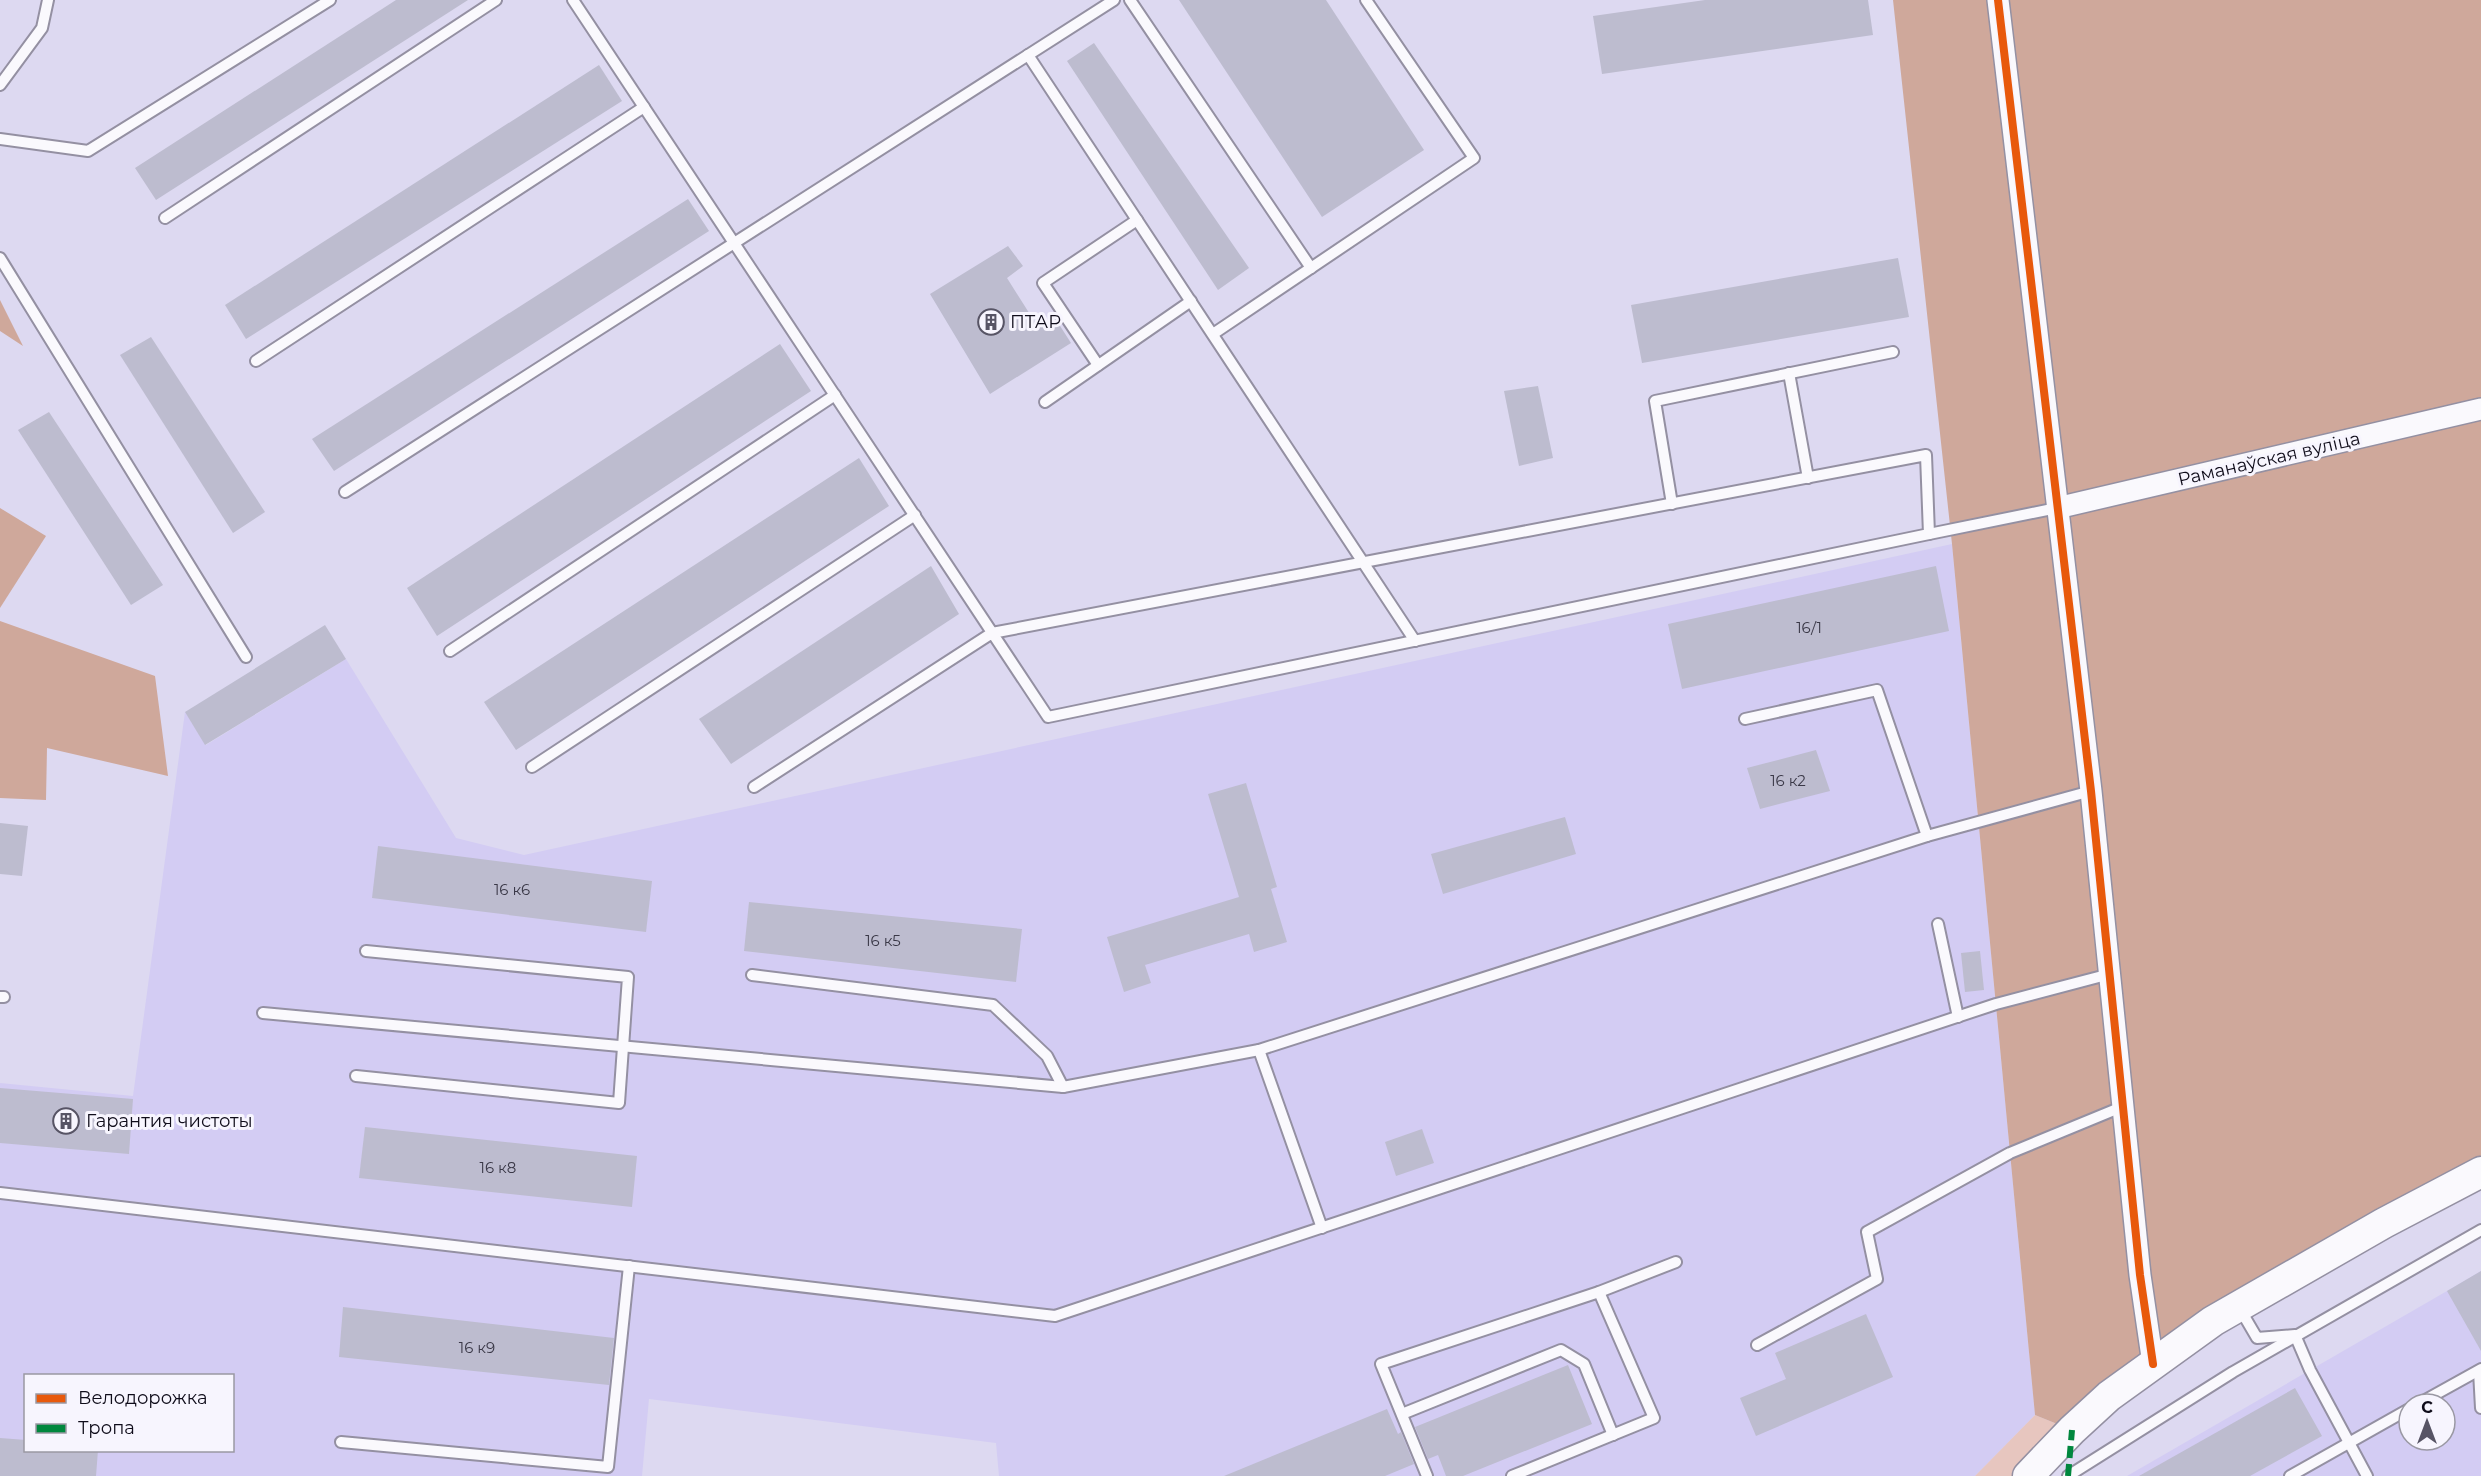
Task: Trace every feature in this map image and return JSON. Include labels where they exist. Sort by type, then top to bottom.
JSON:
[{"type":"main road","points":[[2028,1476],[2072,1430],[2109,1396],[2238,1306],[2384,1223],[2481,1172]]},
{"type":"street","points":[[1998,0],[2091,791],[2140,1275],[2153,1364]]},
{"type":"street","name":"Раманаўская вуліца","points":[[2057,508],[2481,409]]},
{"type":"lane","points":[[0,85],[42,28],[48,0]]},
{"type":"lane","points":[[0,139],[88,151],[330,0]]},
{"type":"lane","points":[[165,218],[496,0]]},
{"type":"lane","points":[[573,0],[1048,717],[2057,508]]},
{"type":"lane","points":[[345,492],[1114,0]]},
{"type":"lane","points":[[1130,0],[1311,268]]},
{"type":"lane","points":[[1213,334],[1474,158],[1366,0]]},
{"type":"lane","points":[[1028,55],[1415,641]]},
{"type":"lane","points":[[256,361],[644,107]]},
{"type":"lane","points":[[1098,365],[1043,283],[1137,220]]},
{"type":"lane","points":[[0,258],[246,657]]},
{"type":"lane","points":[[1044,402],[1191,301]]},
{"type":"lane","points":[[1672,504],[1655,401],[1893,352]]},
{"type":"lane","points":[[1789,373],[1808,478]]},
{"type":"lane","points":[[450,651],[835,395]]},
{"type":"lane","points":[[754,787],[992,633],[1926,455],[1929,534]]},
{"type":"lane","points":[[532,767],[915,515]]},
{"type":"lane","points":[[1745,719],[1877,690],[1927,836]]},
{"type":"lane","points":[[263,1013],[1063,1087],[1259,1050],[1927,836],[2091,791]]},
{"type":"lane","points":[[1938,924],[1958,1017]]},
{"type":"lane","points":[[356,1076],[619,1103],[624,1046],[628,977],[366,951]]},
{"type":"lane","points":[[0,1193],[1055,1316],[1996,1004],[2110,974]]},
{"type":"lane","points":[[752,975],[993,1005],[1047,1056],[1063,1087]]},
{"type":"lane","points":[[1259,1050],[1322,1228]]},
{"type":"lane","points":[[1756,1345],[1877,1279],[1868,1232],[2010,1153],[2124,1106]]},
{"type":"lane","points":[[2068,1476],[2295,1335],[2481,1230]]},
{"type":"lane","points":[[1427,1476],[1381,1364],[1599,1292],[1676,1262]]},
{"type":"lane","points":[[341,1442],[608,1467],[629,1266]]},
{"type":"lane","points":[[1512,1476],[1654,1418],[1599,1292]]},
{"type":"lane","points":[[2238,1306],[2257,1338],[2295,1335]]},
{"type":"lane","points":[[2295,1335],[2310,1370],[2367,1476]]},
{"type":"lane","points":[[1402,1414],[1562,1350],[1584,1364],[1613,1435]]},
{"type":"lane","points":[[2440,1392],[2480,1370],[2481,1408]]},
{"type":"lane","points":[[2290,1476],[2397,1416]]},
{"type":"shaded area","points":[[1893,0],[2481,0],[2481,1172],[2384,1223],[2072,1430],[2035,1415],[1952,544]]},
{"type":"shaded area","points":[[0,300],[23,346],[0,331]]},
{"type":"shaded area","points":[[0,508],[46,536],[0,608]]},
{"type":"shaded area","points":[[1952,544],[2035,1415],[1975,1476],[999,1476],[996,1443],[649,1399],[642,1476],[0,1476],[0,1083],[133,1096],[185,712],[206,745],[346,659],[456,838],[524,855]]},
{"type":"shaded area","points":[[0,621],[155,676],[168,776],[47,748],[46,800],[0,798]]},
{"type":"shaded area","points":[[2481,1271],[2481,1476],[2127,1476]]},
{"type":"shaded area","points":[[2035,1415],[2072,1430],[2028,1476],[1975,1476]]},
{"type":"building","points":[[396,0],[468,0],[156,200],[135,168]]},
{"type":"building","points":[[1179,0],[1326,0],[1424,150],[1322,217]]},
{"type":"building","points":[[1705,0],[1868,0],[1873,35],[1602,74],[1593,16]]},
{"type":"building","points":[[1094,43],[1249,268],[1218,290],[1067,61]]},
{"type":"building","points":[[599,65],[622,101],[246,339],[225,305]]},
{"type":"building","points":[[688,199],[709,231],[334,471],[312,439]]},
{"type":"building","name":"ПТАР","points":[[1008,246],[1023,266],[1007,278],[1038,327],[1055,318],[1071,343],[990,394],[930,294]]},
{"type":"building","points":[[1898,258],[1909,317],[1642,363],[1631,305]]},
{"type":"building","points":[[151,337],[265,512],[233,533],[120,355]]},
{"type":"building","points":[[780,344],[811,391],[437,636],[407,588]]},
{"type":"building","points":[[1538,386],[1553,458],[1519,466],[1504,391]]},
{"type":"building","points":[[49,412],[163,585],[131,605],[18,430]]},
{"type":"building","points":[[859,458],[889,506],[516,750],[484,702]]},
{"type":"building","points":[[931,566],[959,614],[731,764],[699,719]]},
{"type":"building","points":[[1936,566],[1949,631],[1682,689],[1668,624]]},
{"type":"building","points":[[325,625],[346,659],[205,745],[185,712]]},
{"type":"building","points":[[1816,750],[1830,791],[1760,809],[1747,768]]},
{"type":"building","points":[[1246,783],[1277,887],[1271,889],[1287,942],[1254,952],[1249,934],[1145,965],[1151,983],[1124,992],[1107,937],[1239,897],[1208,794]]},
{"type":"building","points":[[1565,817],[1576,854],[1443,894],[1431,854]]},
{"type":"building","points":[[0,823],[28,826],[22,876],[0,874]]},
{"type":"building","points":[[378,846],[652,881],[646,932],[372,898]]},
{"type":"building","points":[[749,902],[1022,929],[1016,982],[744,951]]},
{"type":"building","points":[[1980,951],[1984,990],[1965,992],[1961,953]]},
{"type":"building","name":"Гарантия чистоты","points":[[0,1088],[133,1099],[129,1154],[0,1143]]},
{"type":"building","points":[[365,1127],[637,1156],[632,1207],[359,1178]]},
{"type":"building","points":[[1422,1129],[1434,1163],[1396,1176],[1385,1142]]},
{"type":"building","points":[[2481,1271],[2481,1351],[2447,1291]]},
{"type":"building","points":[[343,1307],[614,1338],[609,1385],[339,1357]]},
{"type":"building","points":[[1866,1314],[1893,1377],[1756,1436],[1740,1398],[1786,1379],[1775,1353]]},
{"type":"building","points":[[1568,1365],[1592,1424],[1463,1476],[1446,1476],[1438,1455],[1428,1459],[1415,1427]]},
{"type":"building","points":[[2295,1388],[2322,1436],[2250,1476],[2139,1476]]},
{"type":"building","points":[[1387,1409],[1398,1434],[1401,1432],[1414,1464],[1385,1476],[1224,1476]]},
{"type":"building","points":[[0,1438],[24,1440],[24,1452],[98,1452],[96,1476],[0,1476]]},
{"type":"marked path","points":[[2068,1476],[2072,1430]]},
{"type":"cycle path","points":[[1998,0],[2091,791],[2140,1275],[2153,1364]]},
{"type":"place","name":"ПТАР","points":[[991,322]]},
{"type":"place","name":"Гарантия чистоты","points":[[66,1121]]}]
